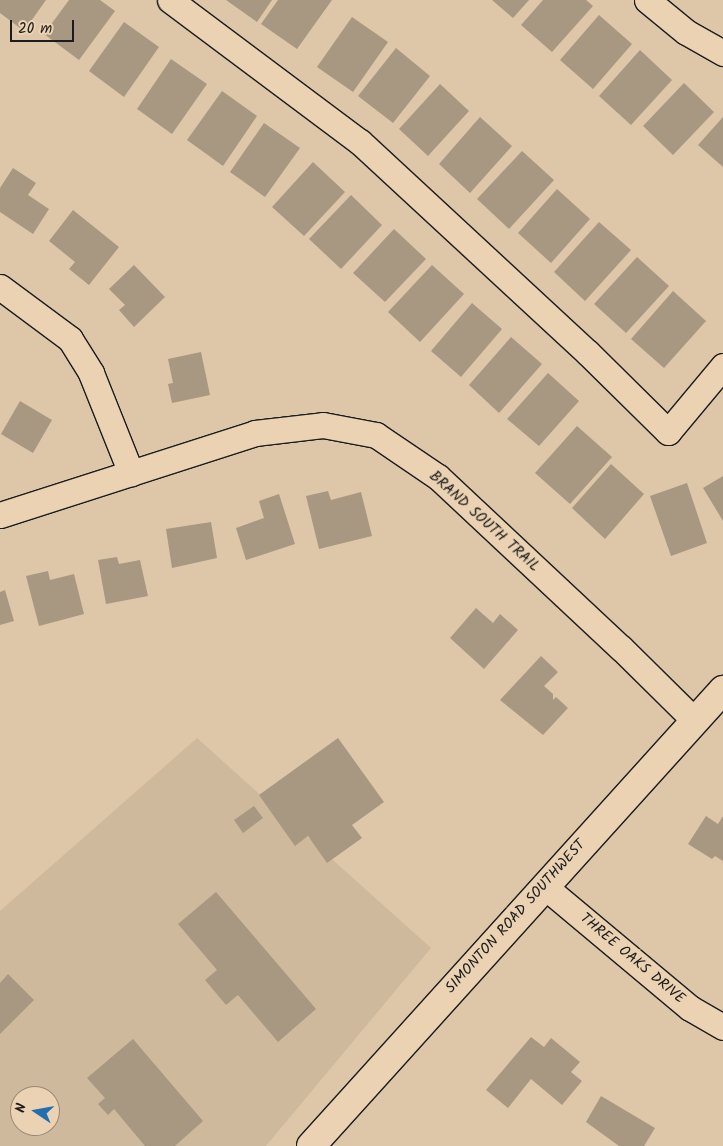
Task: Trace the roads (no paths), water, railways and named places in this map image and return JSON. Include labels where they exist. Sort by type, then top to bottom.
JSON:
[{"type":"street","points":[[170,0],[360,142],[587,352],[668,432],[723,366]]},
{"type":"street","points":[[647,0],[686,32],[723,53]]},
{"type":"street","points":[[0,287],[70,339],[91,373],[131,473]]},
{"type":"street","name":"BRAND SOUTH TRAIL","points":[[0,515],[255,433],[323,425],[376,435],[438,477],[621,648],[695,721]]},
{"type":"street","name":"SIMONTON ROAD SOUTHWEST","points":[[310,1146],[723,690]]},
{"type":"street","name":"THREE OAKS DRIVE","points":[[544,886],[690,1008],[723,1028]]}]
